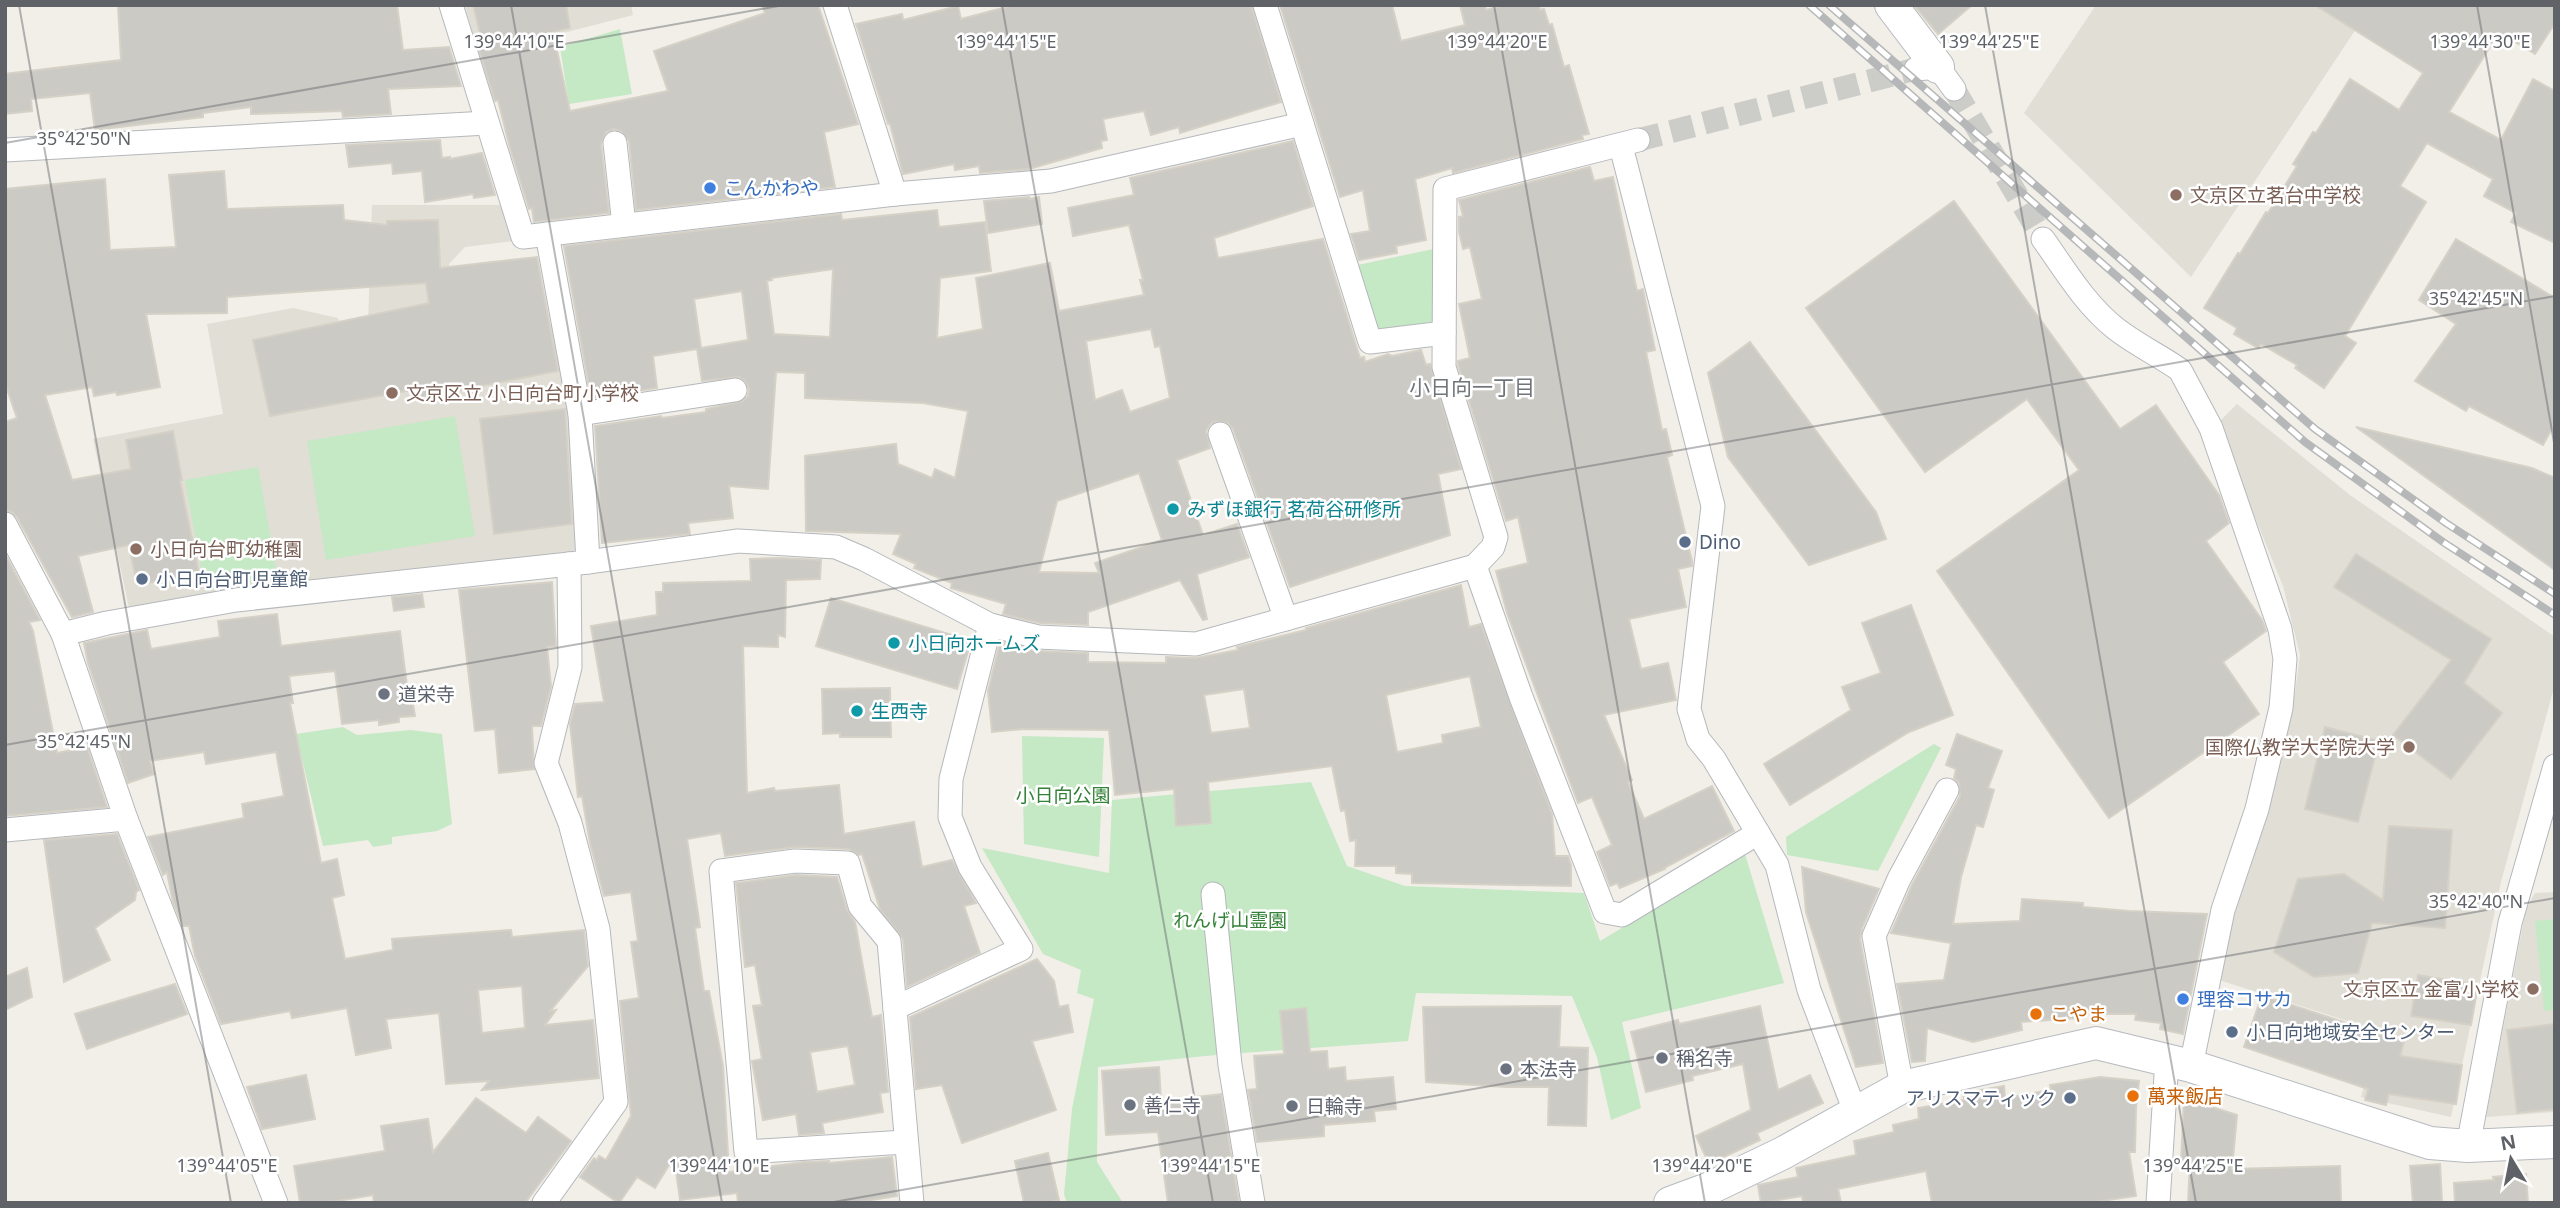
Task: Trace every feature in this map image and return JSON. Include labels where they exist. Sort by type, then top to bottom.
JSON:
[{"type":"street","points":[[451,5],[523,237],[895,194],[1051,181],[1303,124]]},
{"type":"street","points":[[835,5],[895,194]]},
{"type":"street","points":[[1265,5],[1370,342],[1444,333]]},
{"type":"street","points":[[1891,5],[1936,75]]},
{"type":"street","points":[[5,150],[487,123]]},
{"type":"street","points":[[615,143],[624,225]]},
{"type":"street","points":[[63,634],[107,623],[236,600],[578,563],[738,541],[836,547],[990,625],[1038,637],[1196,644],[1475,566],[1493,547],[1496,537],[1444,367],[1445,188],[1629,143],[1713,506],[1689,709],[1698,739],[1714,759],[1777,865],[1809,990],[1856,1114]]},
{"type":"street","points":[[544,1203],[617,1102],[598,929],[570,823],[546,763],[570,667],[578,563],[580,414],[547,234]]},
{"type":"street","points":[[2043,239],[2094,309],[2116,328],[2180,370],[2187,380],[2211,428],[2259,562],[2280,629],[2285,659],[2281,708],[2257,809],[2223,911],[2179,1062],[2158,1203]]},
{"type":"street","points":[[580,414],[735,390]]},
{"type":"street","points":[[1220,434],[1286,619]]},
{"type":"street","points":[[5,524],[63,634],[126,819],[275,1203]]},
{"type":"street","points":[[1475,566],[1521,697],[1605,912],[1622,915],[1758,833]]},
{"type":"street","points":[[895,1008],[1021,949],[970,867],[950,817],[951,779],[990,625]]},
{"type":"street","points":[[2468,1146],[2510,923],[2555,766]]},
{"type":"street","points":[[1902,1087],[1874,936],[1899,879],[1947,790]]},
{"type":"street","points":[[5,830],[126,819]]},
{"type":"street","points":[[905,1142],[746,1152],[721,871],[795,861],[848,863],[860,906],[890,941],[912,1203]]},
{"type":"street","points":[[1213,894],[1230,1065],[1253,1203]]},
{"type":"street","points":[[1670,1203],[1708,1189],[1783,1153],[1902,1087],[2096,1043],[2179,1062],[2430,1143],[2468,1146],[2555,1142]]},
{"type":"shaded area","points":[[465,5],[631,5],[633,15],[478,55]]},
{"type":"shaded area","name":"文京区立茗台中学校","points":[[2096,5],[2372,5],[2191,277],[2024,113]]},
{"type":"shaded area","name":"文京区立 小日向台町小学校","points":[[372,205],[502,205],[514,241],[465,247],[449,264],[457,338],[553,323],[568,414],[577,548],[565,557],[129,608],[93,439],[223,414],[207,324],[293,308],[338,318],[340,325],[368,325]]},
{"type":"shaded area","name":"国際仏教学大学院大学","points":[[2237,404],[2350,495],[2555,637],[2555,684],[2501,882],[2451,1117],[2361,1097],[2379,1031],[2219,980],[2232,912],[2268,801],[2295,693],[2300,655],[2283,586],[2217,424]]},
{"type":"shaded area","name":"文京区立 金富小学校","points":[[2555,892],[2555,1112],[2486,1117],[2526,909],[2535,893]]},
{"type":"green space","points":[[620,29],[632,94],[569,104],[560,47]]},
{"type":"green space","points":[[1438,248],[1440,320],[1374,333],[1353,266]]},
{"type":"green space","points":[[455,416],[475,536],[326,560],[307,441]]},
{"type":"green space","points":[[258,467],[278,578],[205,591],[185,480]]},
{"type":"green space","points":[[343,727],[357,735],[411,730],[442,734],[452,824],[437,831],[392,837],[392,844],[373,847],[368,840],[323,846],[296,734]]},
{"type":"green space","name":"小日向公園","points":[[1022,736],[1104,738],[1099,857],[1024,844]]},
{"type":"green space","points":[[1934,744],[1941,748],[1878,871],[1787,855],[1786,837]]},
{"type":"green space","name":"れんげ山霊園","points":[[1311,782],[1347,866],[1405,886],[1584,893],[1600,941],[1745,854],[1784,983],[1622,1022],[1641,1108],[1611,1120],[1597,1057],[1572,996],[1416,993],[1408,1041],[1215,1055],[1098,1067],[1097,1162],[1123,1203],[1067,1203],[1064,1194],[1072,1109],[1094,999],[1077,993],[1081,970],[1043,954],[982,848],[1109,873],[1112,800]]},
{"type":"green space","points":[[2555,919],[2555,1010],[2544,1011],[2535,921]]},
{"type":"building","points":[[118,5],[397,5],[403,50],[449,47],[461,86],[388,89],[391,114],[343,117],[342,111],[251,114],[251,107],[203,113],[203,117],[95,130],[90,93],[31,99],[32,111],[5,114],[5,74],[121,60]]},
{"type":"building","points":[[473,5],[566,5],[570,28],[553,32],[570,111],[668,91],[654,51],[765,13],[762,5],[818,5],[858,124],[824,132],[835,187],[636,210],[629,141],[621,131],[614,129],[606,132],[601,144],[609,213],[534,222],[498,100],[495,101],[478,46],[483,46]]},
{"type":"building","points":[[1014,5],[1251,5],[1281,102],[1180,133],[1179,127],[1151,135],[1144,111],[1103,119],[1107,140],[1101,141],[1102,148],[1029,169],[980,173],[979,166],[955,170],[954,164],[903,174],[890,124],[856,24],[902,14],[903,20],[958,6],[961,19]]},
{"type":"building","points":[[1280,5],[1392,5],[1401,41],[1465,25],[1460,5],[1485,5],[1486,10],[1504,5],[1539,5],[1540,10],[1544,9],[1549,25],[1552,24],[1564,67],[1569,65],[1589,134],[1582,135],[1583,139],[1453,173],[1452,168],[1415,179],[1426,240],[1396,246],[1397,253],[1359,260],[1351,234],[1370,231],[1363,190],[1340,197]]},
{"type":"building","points":[[1914,5],[1972,5],[1938,34]]},
{"type":"building","points":[[2315,5],[2555,5],[2555,23],[2535,54],[2498,34],[2449,112],[2501,140],[2533,79],[2555,91],[2555,243],[2511,222],[2516,213],[2484,196],[2493,179],[2427,143],[2400,186],[2426,202],[2345,336],[2356,343],[2324,388],[2295,368],[2297,365],[2261,344],[2258,348],[2234,334],[2237,328],[2204,308],[2238,253],[2240,254],[2266,212],[2268,213],[2297,166],[2293,164],[2350,79],[2399,110],[2423,73]]},
{"type":"building","points":[[440,140],[442,158],[482,153],[495,195],[474,198],[473,194],[425,202],[422,171],[393,174],[392,163],[349,167],[346,145]]},
{"type":"building","points":[[1293,141],[1313,206],[1214,238],[1218,258],[1323,239],[1360,358],[1364,357],[1365,362],[1388,354],[1392,356],[1421,350],[1426,365],[1430,364],[1461,469],[1438,474],[1450,535],[1290,587],[1233,429],[1228,423],[1216,421],[1210,424],[1206,431],[1210,448],[1177,460],[1203,535],[1237,524],[1249,557],[1197,574],[1207,619],[1203,620],[1180,580],[1088,612],[1088,625],[1040,623],[1003,614],[1006,604],[951,588],[952,583],[914,568],[916,564],[893,554],[901,534],[806,531],[805,456],[896,444],[898,464],[932,478],[935,469],[955,478],[968,411],[923,403],[805,398],[805,373],[776,372],[768,489],[729,486],[733,518],[688,523],[690,534],[602,543],[595,426],[706,412],[706,409],[743,401],[748,396],[749,389],[739,377],[702,381],[697,349],[653,356],[657,388],[591,398],[564,246],[841,214],[842,220],[937,210],[939,227],[985,222],[991,271],[940,278],[937,338],[983,329],[976,278],[1050,263],[1059,311],[1144,295],[1140,280],[1143,280],[1129,225],[1073,236],[1068,208],[1134,195],[1130,178]],"holes":[[[833,269],[830,337],[774,334],[767,281],[772,280],[771,278]],[[742,291],[748,340],[701,348],[694,299]],[[1151,329],[1155,347],[1160,346],[1170,398],[1130,412],[1122,390],[1095,400],[1086,341]],[[1139,473],[1162,540],[1095,563],[1099,573],[1039,572],[1057,501]]]},
{"type":"building","points":[[1590,167],[1594,181],[1613,177],[1637,291],[1643,289],[1655,350],[1646,352],[1662,430],[1666,429],[1672,455],[1667,457],[1692,561],[1692,566],[1678,569],[1686,607],[1629,619],[1641,669],[1668,663],[1676,700],[1604,715],[1632,780],[1628,782],[1644,819],[1712,786],[1734,831],[1665,869],[1620,888],[1617,883],[1610,886],[1597,852],[1612,845],[1592,797],[1578,803],[1507,613],[1496,571],[1528,563],[1518,517],[1506,521],[1458,365],[1458,361],[1470,358],[1459,304],[1482,299],[1470,247],[1463,249],[1459,232],[1459,217],[1463,216],[1459,200]]},
{"type":"building","points":[[224,171],[227,209],[343,205],[344,220],[387,225],[387,221],[438,220],[440,268],[537,257],[558,371],[418,398],[417,389],[270,416],[253,340],[429,303],[426,283],[227,297],[227,313],[146,314],[160,387],[117,395],[116,392],[94,396],[92,387],[45,395],[72,480],[131,469],[126,440],[173,431],[199,573],[137,585],[129,545],[78,556],[93,612],[72,617],[17,517],[5,510],[5,422],[17,418],[5,383],[5,189],[105,179],[110,250],[176,247],[169,175]]},
{"type":"building","points":[[1039,197],[1042,224],[988,233],[984,201]]},
{"type":"building","points":[[1954,201],[2120,429],[2156,405],[2219,495],[2229,523],[2206,541],[2262,620],[2266,631],[2223,662],[2259,714],[2109,818],[1937,571],[2079,470],[2027,399],[1925,472],[1806,308]]},
{"type":"building","points":[[2456,239],[2555,298],[2555,423],[2543,445],[2469,406],[2466,411],[2415,381],[2456,324],[2419,300]]},
{"type":"building","points":[[1750,342],[1876,512],[1886,539],[1809,565],[1728,457],[1708,373]]},
{"type":"building","points":[[565,409],[572,524],[494,534],[480,419]]},
{"type":"building","points":[[2356,427],[2532,468],[2555,478],[2555,570]]},
{"type":"building","points":[[5,554],[40,620],[29,622],[57,753],[87,747],[107,807],[5,816]]},
{"type":"building","points":[[2356,554],[2491,639],[2464,683],[2502,713],[2451,779],[2393,735],[2451,660],[2334,587]]},
{"type":"building","points":[[750,559],[821,560],[820,579],[786,580],[785,637],[778,635],[778,647],[743,646],[747,793],[774,788],[775,791],[839,785],[844,834],[914,822],[922,867],[952,860],[976,903],[964,906],[980,953],[907,987],[903,939],[880,909],[862,854],[849,849],[795,847],[725,856],[721,833],[687,839],[700,927],[695,928],[704,991],[709,991],[723,1066],[729,1172],[804,1162],[829,1163],[892,1157],[897,1196],[853,1203],[738,1203],[737,1193],[680,1200],[674,1157],[655,1188],[637,1177],[619,1203],[580,1177],[594,1158],[597,1160],[599,1156],[606,1160],[631,1116],[620,1001],[639,998],[631,942],[638,941],[631,892],[604,896],[590,843],[582,796],[578,797],[570,724],[575,704],[604,702],[591,626],[657,615],[656,592],[663,592],[663,583],[751,581]]},
{"type":"building","points":[[552,582],[556,646],[547,647],[551,686],[541,726],[532,726],[534,769],[499,773],[495,729],[475,731],[459,590]]},
{"type":"building","points":[[1461,585],[1469,627],[1481,624],[1552,814],[1555,856],[1568,856],[1571,886],[1412,883],[1412,874],[1396,873],[1396,866],[1355,866],[1356,840],[1350,841],[1345,810],[1341,811],[1332,766],[1208,782],[1211,823],[1176,826],[1174,789],[1115,795],[1109,730],[1023,729],[992,732],[988,691],[1000,642],[1037,651],[1088,653],[1088,662],[1166,663],[1166,657],[1196,658],[1238,650],[1237,647]],"holes":[[[1470,676],[1481,727],[1442,735],[1443,743],[1397,752],[1386,695]],[[1244,689],[1250,728],[1211,733],[1204,695]]]},
{"type":"building","points":[[422,594],[424,607],[394,611],[392,597]]},
{"type":"building","name":"小日向ホームズ","points":[[831,598],[971,641],[957,689],[816,646]]},
{"type":"building","points":[[1911,605],[1953,715],[1909,732],[1790,805],[1764,764],[1851,710],[1842,687],[1881,673],[1862,623]]},
{"type":"building","points":[[277,614],[281,646],[400,631],[407,686],[410,686],[415,716],[399,717],[399,722],[379,725],[379,720],[342,724],[335,671],[289,676],[293,703],[290,703],[321,863],[337,859],[344,895],[332,898],[345,959],[393,950],[392,939],[511,930],[512,937],[584,930],[588,966],[550,1011],[556,1010],[545,1025],[593,1020],[599,1078],[482,1090],[489,1081],[446,1084],[439,1013],[386,1019],[391,1048],[356,1055],[347,1008],[292,1018],[290,1011],[221,1024],[195,956],[189,926],[183,926],[173,902],[167,872],[163,875],[148,837],[244,818],[242,804],[284,796],[276,752],[206,764],[204,752],[150,761],[154,774],[128,783],[88,663],[84,643],[147,630],[151,649],[220,637],[218,621]],"holes":[[[522,986],[525,1028],[482,1033],[478,990]]]},
{"type":"building","name":"生西寺","points":[[890,688],[891,737],[840,737],[840,733],[823,734],[822,689]]},
{"type":"building","points":[[2325,727],[2379,741],[2358,822],[2305,809]]},
{"type":"building","points":[[1957,734],[2002,751],[1988,788],[1994,790],[1983,827],[1976,825],[1961,877],[1953,924],[2020,921],[2022,899],[2083,903],[2083,907],[2129,911],[2207,914],[2183,1034],[2160,1029],[2161,1023],[2135,1020],[2136,1014],[2078,1014],[2078,1018],[2021,1022],[2022,1030],[1973,1042],[1927,1028],[1925,1061],[1912,1062],[1897,984],[1944,980],[1951,943],[1891,933],[1912,885],[1960,796],[1959,783],[1954,778],[1956,769],[1946,765]]},
{"type":"building","points":[[2389,826],[2452,830],[2445,928],[2372,923],[2358,973],[2314,977],[2274,952],[2298,879],[2344,874],[2383,900]]},
{"type":"building","points":[[117,834],[139,890],[135,900],[95,928],[110,960],[64,982],[44,840]]},
{"type":"building","points":[[1802,867],[1879,889],[1860,939],[1883,1063],[1856,1067],[1806,912]]},
{"type":"building","points":[[796,875],[837,877],[847,910],[855,922],[872,1017],[881,1015],[888,1092],[880,1093],[883,1112],[822,1123],[824,1133],[799,1135],[796,1114],[763,1120],[752,1061],[762,1059],[753,1006],[762,1005],[755,965],[745,967],[736,883]],"holes":[[[848,1046],[855,1085],[817,1092],[810,1052]]]},
{"type":"building","points":[[1037,959],[1054,981],[1059,1007],[1068,1005],[1073,1032],[1032,1041],[1056,1110],[962,1143],[942,1085],[916,1089],[910,1017]]},
{"type":"building","points":[[27,968],[32,997],[5,1010],[5,977]]},
{"type":"building","points":[[2418,975],[2478,985],[2471,1025],[2411,1016]]},
{"type":"building","points":[[175,984],[187,1014],[87,1049],[75,1014]]},
{"type":"building","points":[[2262,995],[2404,1042],[2400,1056],[2462,1065],[2456,1104],[2389,1094],[2386,1105],[2365,1100],[2368,1089],[2244,1047]]},
{"type":"building","name":"本法寺","points":[[1561,1006],[1559,1047],[1588,1048],[1586,1126],[1548,1125],[1549,1087],[1426,1082],[1423,1007]]},
{"type":"building","points":[[1760,1006],[1778,1090],[1810,1075],[1823,1103],[1757,1133],[1760,1140],[1709,1164],[1696,1136],[1751,1110],[1743,1064],[1692,1076],[1693,1080],[1646,1092],[1631,1032],[1678,1020],[1679,1024]]},
{"type":"building","points":[[1306,1008],[1310,1052],[1327,1051],[1328,1069],[1345,1067],[1346,1081],[1393,1077],[1396,1109],[1374,1111],[1375,1121],[1324,1125],[1324,1136],[1257,1142],[1248,1090],[1257,1089],[1254,1056],[1284,1054],[1280,1011]]},
{"type":"building","points":[[2555,1024],[2555,1109],[2517,1113],[2507,1030]]},
{"type":"building","points":[[1159,1067],[1161,1101],[1221,1094],[1239,1203],[1168,1203],[1158,1132],[1106,1135],[1102,1071]]},
{"type":"building","points":[[306,1075],[315,1119],[262,1129],[247,1087]]},
{"type":"building","points":[[2100,1077],[2139,1081],[2135,1152],[2129,1152],[2136,1196],[2088,1203],[1932,1203],[1926,1171],[1838,1189],[1841,1203],[1803,1203],[1802,1196],[1761,1203],[1758,1185],[1798,1177],[1796,1168],[1856,1155],[1854,1141],[1894,1132],[1893,1125],[1919,1119],[1918,1108],[1964,1100],[1963,1093],[2004,1086],[2005,1098],[2051,1090],[2050,1085]]},
{"type":"building","points":[[476,1098],[526,1133],[538,1117],[571,1141],[525,1203],[374,1203],[373,1195],[326,1203],[300,1203],[294,1166],[385,1151],[381,1126],[428,1119],[433,1152]]},
{"type":"building","points":[[2184,1098],[2237,1115],[2232,1169],[2340,1166],[2341,1203],[2188,1203],[2190,1162],[2181,1162]]},
{"type":"building","points":[[1048,1153],[1059,1200],[1024,1203],[1015,1161]]},
{"type":"building","points":[[2440,1164],[2442,1201],[2413,1203],[2410,1166]]},
{"type":"building","points":[[2526,1174],[2528,1203],[2455,1203],[2454,1183]]},
{"type":"tunnel","points":[[1638,140],[1916,69]]},
{"type":"tunnel","points":[[1954,89],[2043,239]]},
{"type":"railway","points":[[1809,5],[2305,442],[2443,542],[2555,615]]},
{"type":"railway","points":[[1829,5],[2315,429],[2446,523],[2555,594]]},
{"type":"place","name":"こんかわや","points":[[710,188]]},
{"type":"place","name":"文京区立茗台中学校","points":[[2176,195]]},
{"type":"place","name":"文京区立 小日向台町小学校","points":[[392,393]]},
{"type":"place","name":"みずほ銀行 茗荷谷研修所","points":[[1173,509]]},
{"type":"place","name":"Dino","points":[[1685,542]]},
{"type":"place","name":"小日向台町幼稚園","points":[[136,549]]},
{"type":"place","name":"小日向台町児童館","points":[[142,579]]},
{"type":"place","name":"小日向ホームズ","points":[[894,643]]},
{"type":"place","name":"道栄寺","points":[[384,694]]},
{"type":"place","name":"生西寺","points":[[857,711]]},
{"type":"place","name":"国際仏教学大学院大学","points":[[2409,747]]},
{"type":"place","name":"文京区立 金富小学校","points":[[2533,989]]},
{"type":"place","name":"理容コサカ","points":[[2183,999]]},
{"type":"place","name":"こやま","points":[[2036,1014]]},
{"type":"place","name":"小日向地域安全センター","points":[[2232,1032]]},
{"type":"place","name":"稱名寺","points":[[1662,1058]]},
{"type":"place","name":"本法寺","points":[[1506,1069]]},
{"type":"place","name":"萬来飯店","points":[[2133,1096]]},
{"type":"place","name":"アリスマティック","points":[[2070,1098]]},
{"type":"place","name":"善仁寺","points":[[1130,1105]]},
{"type":"place","name":"日輪寺","points":[[1292,1106]]},
{"type":"district","name":"小日向一丁目","points":[[1472,387]]}]
